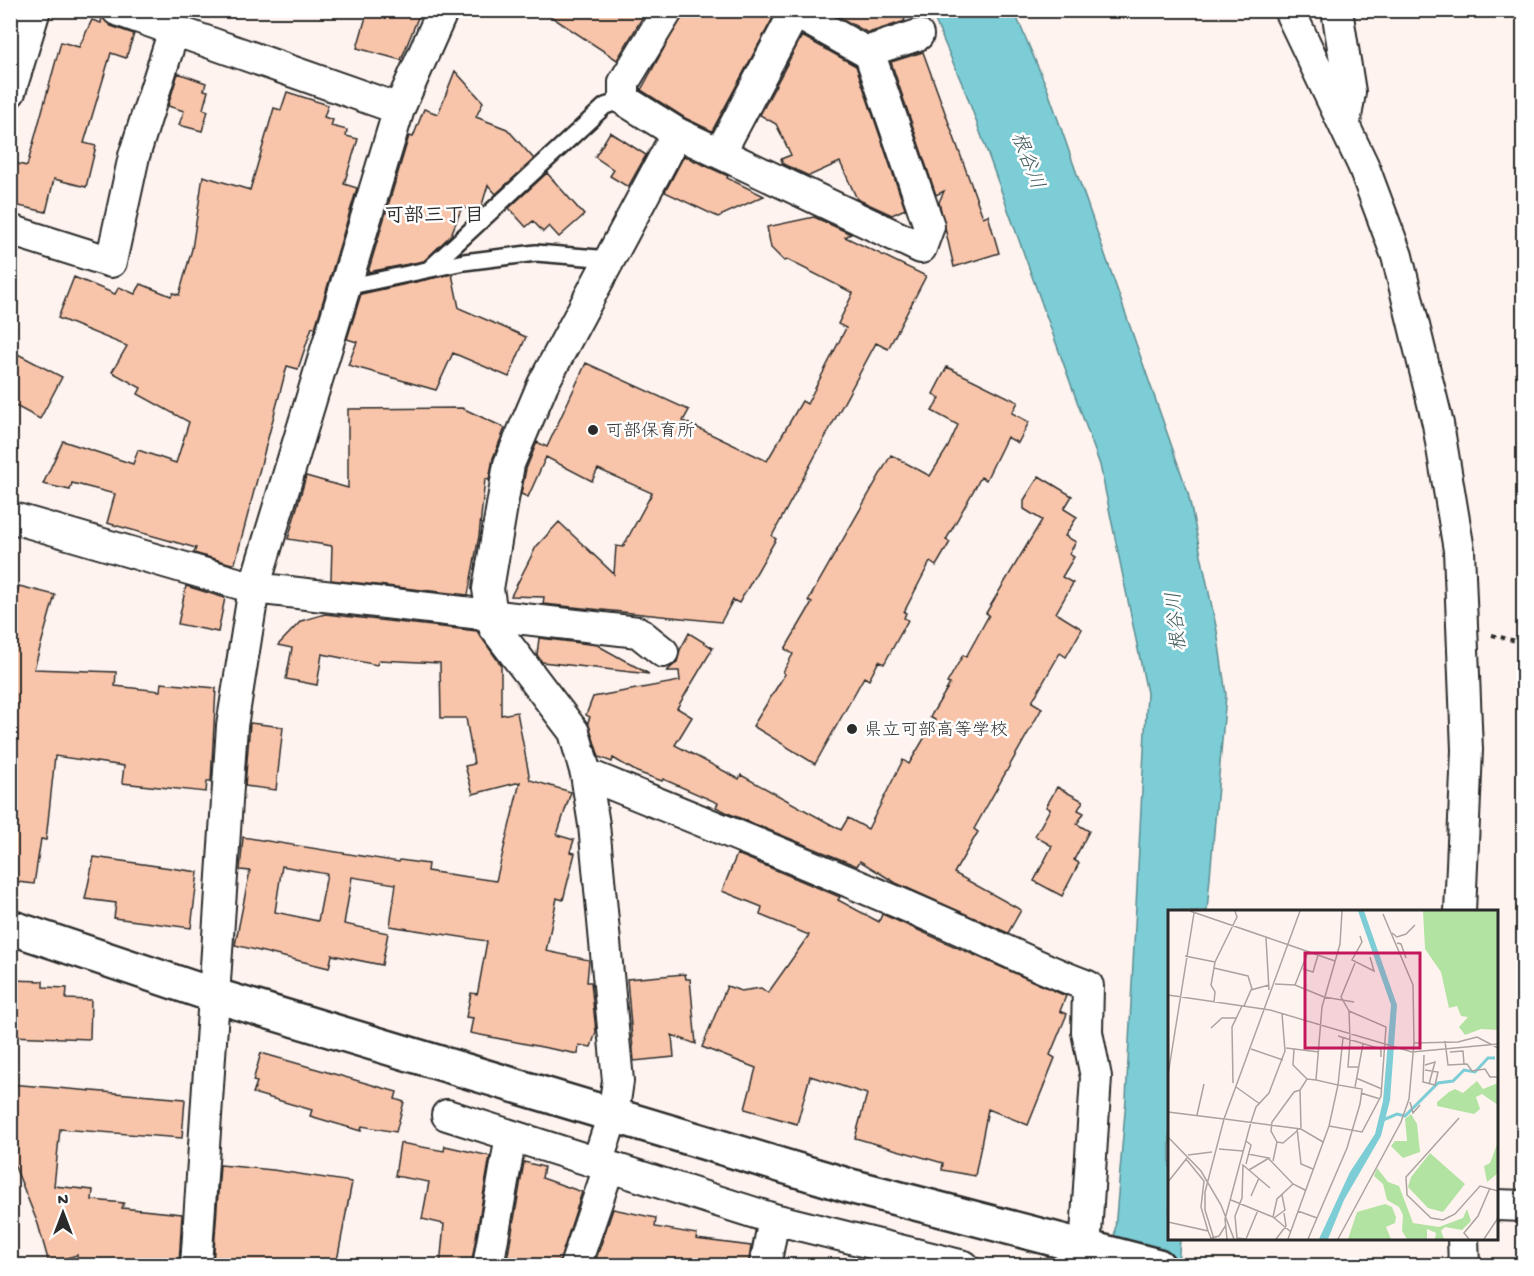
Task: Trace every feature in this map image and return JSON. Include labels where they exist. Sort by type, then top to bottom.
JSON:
[{"type":"street","points":[[10,92],[35,10]]},
{"type":"street","points":[[117,10],[399,109]]},
{"type":"street","points":[[196,1266],[232,726],[254,588],[399,109],[443,10]]},
{"type":"street","points":[[668,10],[624,82],[624,100],[677,133],[921,248],[928,226],[869,52],[794,11],[720,153]]},
{"type":"street","points":[[1289,10],[1364,165],[1397,256],[1438,424],[1459,550],[1467,750],[1460,910]]},
{"type":"street","points":[[1337,10],[1350,92],[1345,124]]},
{"type":"street","points":[[10,230],[111,262],[134,156],[174,30]]},
{"type":"street","points":[[869,52],[918,35]]},
{"type":"street","points":[[575,1266],[603,1165],[618,1081],[594,825],[586,774],[574,732],[494,627],[488,589],[509,464],[543,384],[677,133]]},
{"type":"street","points":[[10,517],[254,588],[492,613],[638,632],[663,652]]},
{"type":"street","points":[[586,774],[847,880],[979,937],[1044,970],[1088,986],[1087,1032],[1096,1077],[1092,1256]]},
{"type":"street","points":[[10,927],[213,995],[850,1186],[1092,1256],[1158,1266]]},
{"type":"street","points":[[447,1115],[774,1219],[964,1266]]},
{"type":"street","points":[[488,1266],[511,1136]]},
{"type":"street","points":[[1498,1204],[1524,1206]]},
{"type":"street","points":[[765,1266],[774,1219]]},
{"type":"street","points":[[1463,1240],[1464,1266]]},
{"type":"lane","points":[[429,270],[605,106],[624,100]]},
{"type":"lane","points":[[346,287],[464,262],[536,253],[610,259]]},
{"type":"path","points":[[1485,634],[1505,636],[1524,643]]},
{"type":"water","name":"根谷川","points":[[931,11],[1014,11],[1047,88],[1188,493],[1217,631],[1226,695],[1207,910],[1168,910],[1168,1240],[1180,1240],[1178,1265],[1112,1265],[1126,1100],[1147,693],[1100,465],[966,93]]},
{"type":"building","points":[[368,10],[421,10],[401,60],[357,48]]},
{"type":"building","points":[[541,10],[647,10],[617,60]]},
{"type":"building","points":[[685,10],[774,10],[775,14],[712,131],[685,118],[641,90]]},
{"type":"building","points":[[827,10],[901,10],[905,21],[868,33]]},
{"type":"building","points":[[102,16],[111,26],[134,34],[126,58],[111,53],[84,143],[96,146],[86,187],[54,179],[46,212],[10,204],[10,162],[27,166],[61,42],[79,47],[92,20],[101,23]]},
{"type":"building","points":[[802,36],[856,66],[905,209],[892,215],[857,199],[840,162],[809,176],[783,164],[781,159],[791,155],[776,124],[760,115]]},
{"type":"building","points":[[923,52],[983,217],[988,215],[999,253],[954,267],[939,202],[944,191],[936,195],[891,62]]},
{"type":"building","points":[[455,71],[483,102],[476,117],[507,129],[534,159],[496,194],[488,185],[481,208],[476,212],[462,207],[451,235],[424,261],[368,272],[409,136],[413,137],[424,109],[438,114]]},
{"type":"building","points":[[178,73],[206,83],[204,90],[208,91],[203,109],[208,111],[202,131],[179,125],[184,111],[168,106]]},
{"type":"building","points":[[287,92],[328,105],[324,117],[333,120],[331,126],[347,130],[346,136],[358,139],[344,184],[357,188],[315,328],[312,327],[298,369],[287,366],[235,563],[232,564],[194,553],[196,548],[107,523],[115,494],[72,483],[70,490],[43,484],[63,441],[133,464],[138,450],[176,463],[189,422],[138,394],[141,388],[112,372],[127,346],[58,318],[74,277],[115,294],[119,287],[135,294],[141,284],[171,296],[173,293],[179,295],[192,249],[203,176],[250,190],[274,108],[281,110]]},
{"type":"building","points":[[610,132],[646,155],[628,187],[610,176],[614,170],[595,157]]},
{"type":"building","points":[[684,156],[764,196],[718,217],[665,192]]},
{"type":"building","points":[[547,173],[584,215],[559,237],[549,226],[543,232],[533,221],[526,227],[509,208]]},
{"type":"building","points":[[814,217],[851,234],[845,237],[926,276],[888,349],[876,343],[772,536],[776,539],[739,603],[733,600],[721,622],[543,604],[544,597],[511,596],[536,547],[559,522],[614,574],[616,546],[623,547],[652,493],[598,469],[592,481],[546,457],[528,497],[521,494],[526,469],[537,442],[547,447],[586,363],[689,410],[683,421],[767,461],[802,401],[807,404],[846,328],[838,324],[853,293],[788,260],[784,261],[771,248],[767,227]]},
{"type":"building","points":[[452,274],[459,308],[526,337],[509,377],[453,353],[436,390],[348,365],[357,342],[347,339],[361,294]]},
{"type":"building","points":[[10,350],[62,377],[40,419],[10,403]]},
{"type":"building","points":[[947,367],[1018,402],[1012,413],[1029,422],[1018,443],[1007,437],[986,480],[981,477],[946,540],[950,542],[936,566],[930,562],[904,612],[906,613],[904,618],[908,620],[884,664],[879,661],[869,680],[864,677],[815,764],[753,726],[785,674],[783,672],[793,654],[785,649],[812,603],[808,601],[891,455],[930,476],[948,447],[958,425],[932,411],[940,398],[933,394]]},
{"type":"building","points":[[462,408],[505,428],[493,458],[489,480],[485,479],[479,536],[468,595],[331,580],[332,546],[288,539],[306,476],[348,488],[348,409]]},
{"type":"building","points":[[1039,476],[1072,496],[1064,509],[1077,517],[1065,536],[1076,542],[1069,554],[1074,557],[1062,577],[1073,583],[1056,613],[1082,629],[1066,657],[1060,653],[1032,702],[1042,708],[974,829],[978,832],[954,873],[1021,910],[1008,933],[896,883],[860,861],[857,866],[730,814],[716,807],[718,803],[663,779],[662,781],[637,772],[613,758],[612,762],[599,757],[588,722],[590,717],[586,715],[593,697],[680,681],[679,671],[667,671],[677,662],[680,650],[689,633],[713,648],[677,708],[692,717],[675,745],[739,779],[741,775],[841,830],[848,818],[868,829],[903,760],[909,764],[935,720],[930,717],[950,684],[947,683],[963,655],[966,657],[989,615],[986,613],[1042,520],[1024,509],[1024,500]]},
{"type":"building","points":[[19,586],[55,595],[34,669],[116,672],[115,686],[160,691],[161,683],[216,688],[211,781],[207,781],[206,792],[122,783],[124,766],[55,756],[46,840],[41,839],[34,884],[10,881],[10,617]]},
{"type":"building","points":[[186,586],[225,598],[218,632],[178,624]]},
{"type":"building","points":[[325,614],[477,631],[501,665],[501,715],[517,712],[530,780],[571,792],[557,835],[574,840],[570,852],[575,853],[563,900],[557,898],[546,951],[589,960],[587,982],[591,982],[596,1032],[591,1047],[579,1045],[578,1054],[470,1033],[473,1018],[466,1017],[471,993],[477,994],[478,991],[487,941],[390,926],[396,884],[352,877],[344,924],[388,933],[382,965],[332,955],[329,968],[235,945],[250,871],[240,870],[243,837],[399,862],[400,860],[428,864],[427,871],[496,881],[520,782],[473,794],[465,766],[474,764],[466,718],[441,718],[440,663],[379,660],[377,665],[322,654],[317,685],[286,679],[292,648],[278,645],[301,621]],"holes":[[[282,866],[327,874],[318,921],[275,912]]]},
{"type":"building","points":[[539,638],[597,645],[649,674],[542,662],[537,655]]},
{"type":"building","points":[[250,723],[283,727],[276,790],[245,786]]},
{"type":"building","points":[[1057,787],[1083,801],[1078,810],[1084,813],[1077,824],[1089,831],[1074,860],[1079,863],[1062,896],[1034,881],[1052,846],[1035,836],[1050,809],[1046,807]]},
{"type":"building","points":[[737,854],[840,897],[838,900],[879,922],[882,914],[1066,996],[1060,1011],[1067,1014],[1050,1055],[1055,1058],[1028,1125],[988,1109],[975,1176],[942,1170],[943,1163],[855,1138],[867,1094],[810,1076],[797,1124],[745,1109],[756,1068],[702,1047],[727,986],[741,991],[761,988],[768,993],[809,935],[760,915],[762,907],[722,891]]},
{"type":"building","points":[[94,857],[198,872],[191,928],[114,918],[116,903],[85,899]]},
{"type":"building","points":[[685,974],[686,979],[690,979],[696,1044],[672,1035],[674,1057],[634,1061],[627,979]]},
{"type":"building","points":[[10,980],[43,981],[43,987],[67,988],[66,999],[91,1000],[90,1039],[10,1036]]},
{"type":"building","points":[[261,1053],[397,1092],[395,1099],[404,1102],[396,1132],[362,1126],[361,1131],[310,1116],[312,1110],[253,1093],[257,1082],[253,1081]]},
{"type":"building","points":[[10,1084],[185,1099],[182,1138],[60,1129],[54,1186],[93,1190],[92,1200],[124,1203],[122,1208],[182,1214],[179,1264],[78,1266],[77,1255],[49,1263],[38,1224],[10,1154]]},
{"type":"building","points":[[400,1143],[444,1151],[445,1146],[490,1156],[471,1266],[440,1266],[444,1224],[422,1219],[429,1182],[395,1176]]},
{"type":"building","points":[[524,1162],[544,1167],[542,1178],[582,1192],[558,1266],[506,1266]]},
{"type":"building","points":[[220,1165],[273,1170],[352,1182],[336,1266],[213,1265]]},
{"type":"building","points":[[613,1209],[656,1218],[655,1227],[697,1234],[696,1239],[751,1246],[748,1266],[644,1266],[609,1259],[608,1266],[594,1265]]},
{"type":"place","name":"可部保育所","points":[[593,430]]},
{"type":"place","name":"県立可部高等学校","points":[[852,729]]},
{"type":"district","name":"可部三丁目","points":[[434,214]]}]
